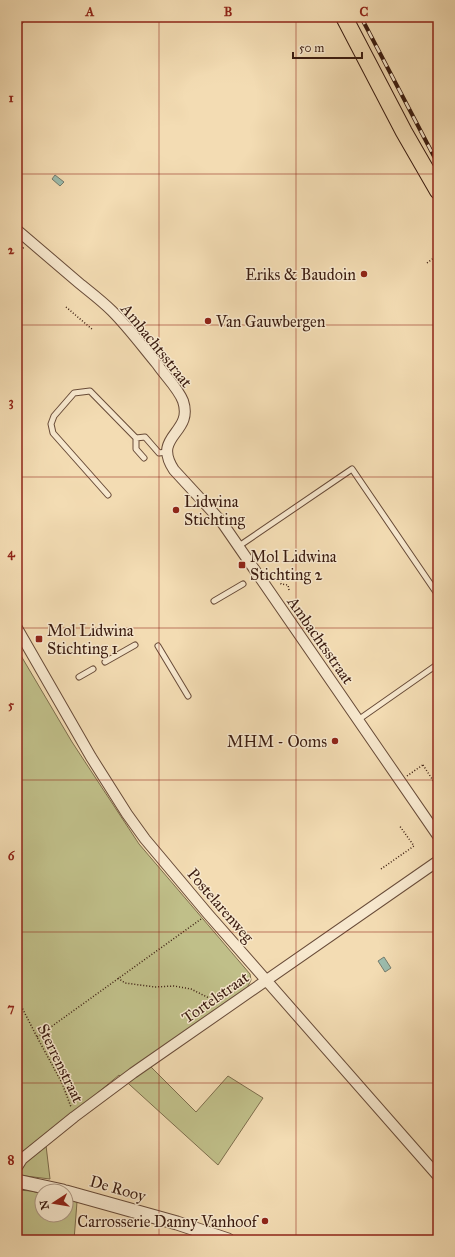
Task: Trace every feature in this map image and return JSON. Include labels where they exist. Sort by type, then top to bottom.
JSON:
[{"type":"main road","points":[[344,17],[404,132],[438,191]]},
{"type":"street","name":"Ambachtsstraat","points":[[17,230],[111,310],[132,333],[178,392],[184,406],[185,414],[180,428],[168,444],[166,452],[168,461],[174,470],[221,521],[438,836]]},
{"type":"street","name":"Postelarenweg","points":[[19,624],[91,757],[127,814],[163,861],[208,914],[438,1176]]},
{"type":"street","name":"Tortelstraat","points":[[17,1167],[22,1159],[74,1116],[133,1073],[438,861]]},
{"type":"street","name":"De Rooy","points":[[17,1181],[34,1185]]},
{"type":"street","name":"De Rooy","points":[[74,1194],[177,1223],[228,1240]]},
{"type":"lane","points":[[108,495],[53,433],[51,424],[54,416],[74,393],[90,391],[136,438],[136,449],[144,458]]},
{"type":"lane","points":[[136,438],[144,436],[159,453],[166,452]]},
{"type":"lane","points":[[238,546],[352,469],[438,595]]},
{"type":"lane","points":[[214,601],[243,584]]},
{"type":"lane","points":[[105,662],[135,645]]},
{"type":"lane","points":[[158,646],[188,696]]},
{"type":"lane","points":[[358,720],[438,664]]},
{"type":"lane","points":[[79,677],[93,669]]},
{"type":"path","points":[[427,263],[438,255]]},
{"type":"path","points":[[66,307],[93,330]]},
{"type":"path","points":[[278,578],[289,571]]},
{"type":"path","points":[[281,576],[281,584],[288,585],[289,590]]},
{"type":"path","points":[[17,614],[19,624]]},
{"type":"path","points":[[400,780],[423,765],[434,782]]},
{"type":"path","points":[[381,870],[414,846],[399,825]]},
{"type":"path","points":[[37,1037],[208,914]]},
{"type":"path","points":[[118,978],[125,983],[154,987],[174,986],[191,989],[210,998],[233,1004]]},
{"type":"path","name":"Sterrenstraat","points":[[17,998],[62,1084],[74,1116]]},
{"type":"shaded area","points":[[55,175],[64,182],[60,186],[52,179]]},
{"type":"shaded area","points":[[17,649],[72,742],[139,844],[250,974],[251,980],[247,988],[145,1060],[196,1112],[228,1076],[263,1098],[218,1165],[119,1075],[45,1137],[50,1179],[17,1175]]},
{"type":"shaded area","points":[[384,957],[391,968],[385,972],[378,961]]},
{"type":"shaded area","points":[[17,1190],[34,1192],[34,1223],[74,1223],[74,1201],[77,1202],[74,1240],[17,1240]]},
{"type":"railway","points":[[361,17],[438,164]]},
{"type":"place","name":"Eriks & Baudoin","points":[[364,274]]},
{"type":"place","name":"Van Gauwbergen","points":[[208,321]]},
{"type":"place","name":"Lidwina Stichting","points":[[176,510]]},
{"type":"place","name":"Mol Lidwina Stichting 2","points":[[242,565]]},
{"type":"place","name":"Mol Lidwina Stichting 1","points":[[39,639]]},
{"type":"place","name":"MHM - Ooms","points":[[335,741]]},
{"type":"place","name":"Carrosserie Danny Vanhoof","points":[[265,1221]]}]
